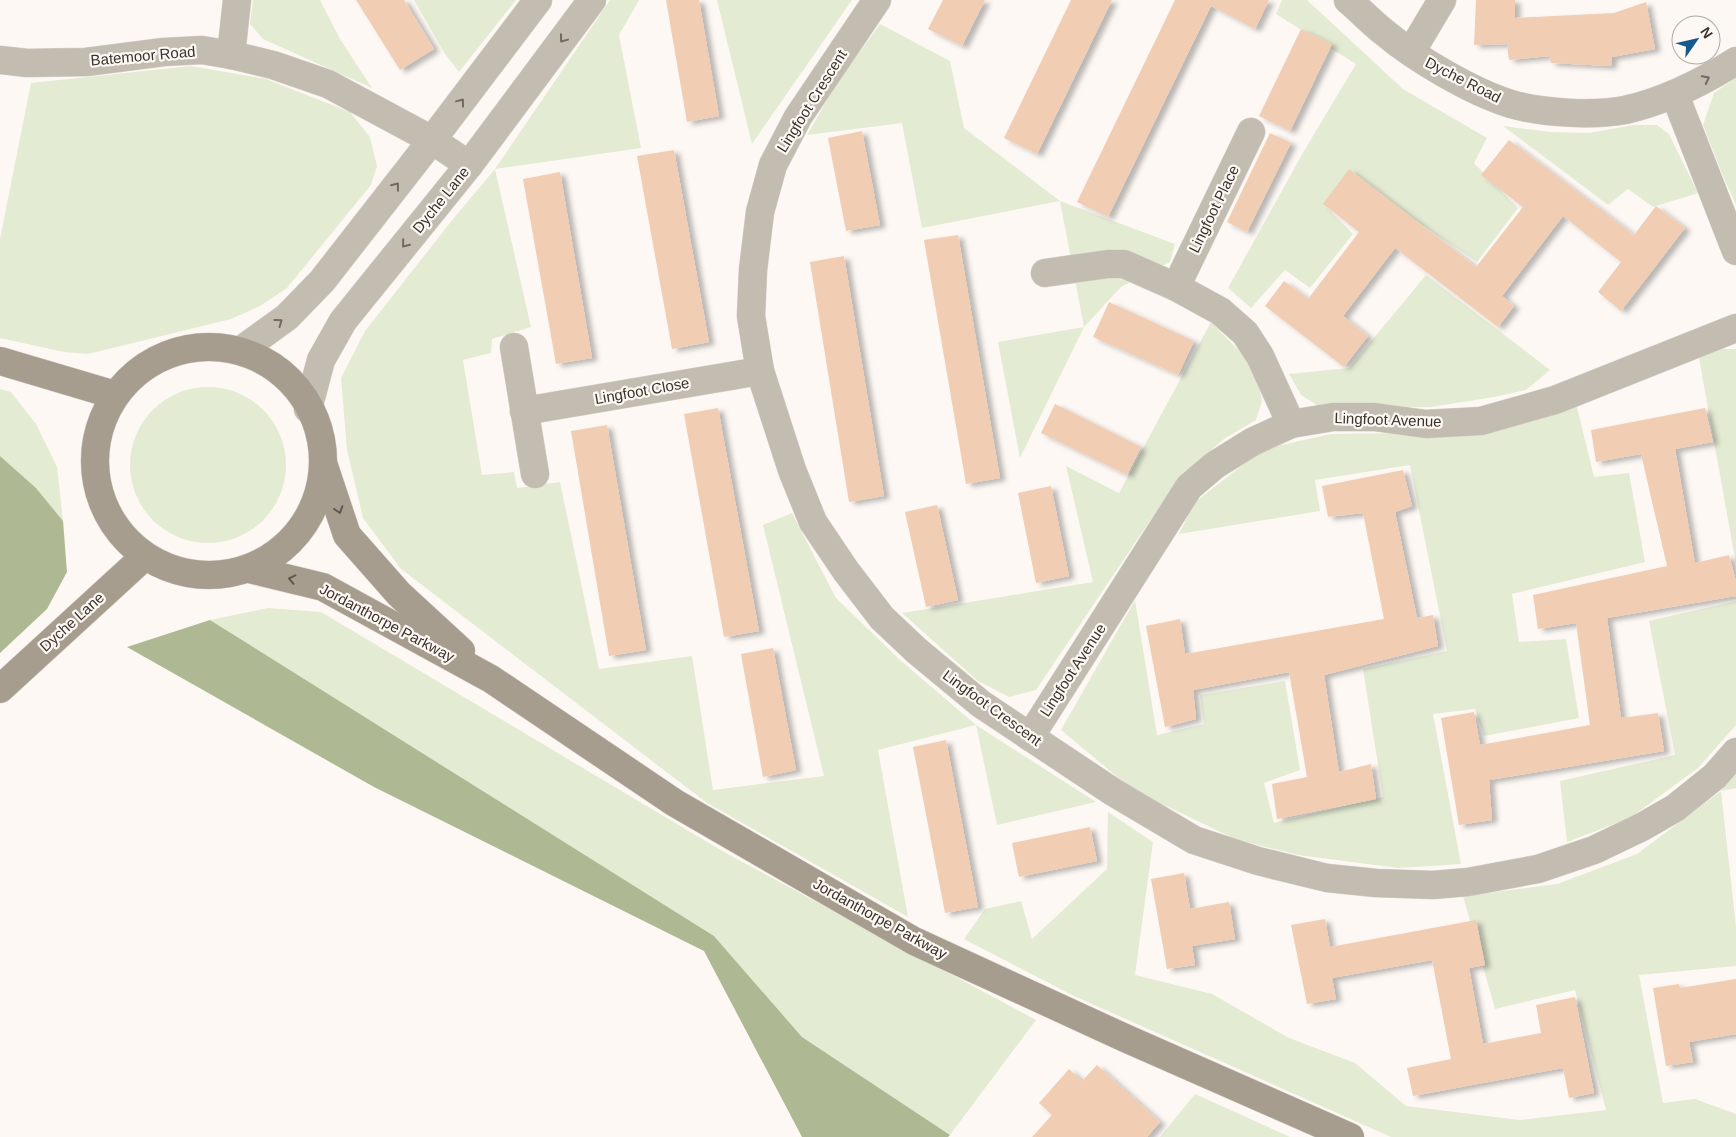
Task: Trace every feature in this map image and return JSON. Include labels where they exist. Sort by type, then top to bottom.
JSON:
[{"type":"main road","points":[[200,347],[240,351],[272,365],[299,390],[318,425],[324,464],[316,504],[284,549],[249,569],[210,577],[190,575],[144,557],[116,529],[96,481],[96,441],[115,395],[143,366],[180,350],[200,347]]},
{"type":"main road","points":[[0,361],[115,395]]},
{"type":"main road","name":"Jordanthorpe Parkway","points":[[324,464],[347,535],[399,594],[491,679]]},
{"type":"main road","name":"Dyche Lane","points":[[0,689],[144,557]]},
{"type":"main road","name":"Jordanthorpe Parkway","points":[[249,569],[323,587],[491,679],[676,803],[914,941],[1125,1038],[1350,1137]]},
{"type":"street","points":[[231,55],[237,0]]},
{"type":"street","points":[[240,351],[286,317],[322,281],[538,0]]},
{"type":"street","name":"Dyche Lane","points":[[308,408],[321,360],[343,321],[469,165],[592,0]]},
{"type":"street","name":"Lingfoot Crescent","points":[[877,0],[798,118],[773,164],[760,212],[753,270],[751,316],[760,371],[792,470],[813,522],[846,571],[882,618],[917,651],[981,704],[1113,792],[1194,840],[1258,861],[1327,878],[1376,883],[1433,885],[1468,882],[1538,869],[1594,850],[1642,827],[1675,808],[1715,776],[1736,752]]},
{"type":"street","name":"Dyche Road","points":[[1348,0],[1385,33],[1411,52],[1471,88],[1511,104],[1544,111],[1580,113],[1624,110],[1675,95],[1736,62]]},
{"type":"street","points":[[1411,52],[1442,0]]},
{"type":"street","name":"Batemoor Road","points":[[0,60],[27,63],[86,62],[164,52],[202,50],[231,55],[273,65],[328,84],[432,140],[469,165]]},
{"type":"street","points":[[1675,95],[1736,251]]},
{"type":"street","name":"Lingfoot Place","points":[[1176,287],[1251,132]]},
{"type":"street","points":[[1044,273],[1108,264],[1124,264],[1176,287],[1220,311],[1244,333],[1260,356],[1291,424]]},
{"type":"street","name":"Lingfoot Avenue","points":[[1030,737],[1189,487],[1222,461],[1252,442],[1291,424],[1332,417],[1374,418],[1426,424],[1481,421],[1554,400],[1736,328]]},
{"type":"street","points":[[514,347],[535,474]]},
{"type":"street","name":"Lingfoot Close","points":[[524,411],[760,371]]},
{"type":"green space","points":[[253,0],[320,0],[340,39],[372,88],[263,39],[250,24]]},
{"type":"green space","points":[[414,0],[516,0],[459,72],[445,54]]},
{"type":"green space","points":[[610,0],[639,0],[619,35],[641,148],[495,169]]},
{"type":"green space","points":[[717,0],[852,0],[752,144]]},
{"type":"green space","points":[[1282,0],[1307,0],[1403,89],[1487,138],[1474,163],[1518,208],[1477,262],[1347,174],[1325,205],[1353,234],[1310,288],[1285,270],[1251,308],[1228,288],[1304,151],[1356,64],[1276,14]]},
{"type":"green space","points":[[880,24],[950,61],[964,128],[1060,201],[922,228],[902,123],[807,135],[838,81]]},
{"type":"green space","points":[[191,66],[266,79],[350,112],[370,137],[377,166],[371,185],[287,288],[260,306],[231,319],[88,354],[64,352],[0,338],[0,239],[31,83]]},
{"type":"green space","points":[[1736,78],[1736,205],[1703,125],[1714,93]]},
{"type":"green space","points":[[1633,125],[1657,125],[1669,134],[1698,193],[1653,207],[1628,189],[1608,205],[1503,126],[1551,132],[1589,133]]},
{"type":"green space","points":[[495,169],[531,327],[492,339],[491,353],[463,360],[482,475],[514,472],[517,488],[560,482],[599,669],[692,656],[713,790],[824,776],[763,525],[792,513],[836,598],[900,660],[976,725],[878,750],[908,917],[707,803],[401,569],[363,518],[347,450],[341,378],[365,331]]},
{"type":"green space","points":[[1060,201],[1175,244],[1170,262],[1121,287],[1084,327]]},
{"type":"green space","points":[[1426,275],[1550,370],[1526,390],[1431,407],[1320,407],[1301,395],[1289,374],[1349,368]]},
{"type":"green space","points":[[1211,322],[1245,357],[1258,377],[1262,401],[1256,420],[1224,439],[1178,479],[1036,690],[1009,697],[978,681],[902,613],[1093,582],[1066,466],[1119,493]]},
{"type":"green space","points":[[1084,327],[1020,458],[998,342]]},
{"type":"green space","points":[[1717,349],[1736,349],[1736,564],[1699,358]]},
{"type":"green space","points":[[200,387],[216,387],[231,390],[245,396],[258,404],[269,415],[283,442],[286,465],[285,480],[277,502],[269,515],[258,526],[231,540],[216,543],[200,543],[185,540],[171,534],[158,526],[147,515],[133,488],[130,473],[130,457],[133,442],[139,428],[147,415],[158,404],[185,390]]},
{"type":"green space","points":[[0,389],[11,392],[36,424],[57,467],[63,521],[36,488],[0,456]]},
{"type":"green space","points":[[1576,403],[1594,477],[1629,473],[1645,562],[1512,594],[1519,642],[1566,639],[1579,718],[1484,736],[1475,709],[1433,714],[1461,864],[1398,868],[1298,855],[1235,839],[1133,790],[1061,730],[1135,600],[1157,735],[1204,724],[1200,695],[1285,681],[1300,770],[1264,783],[1274,823],[1383,797],[1363,669],[1447,651],[1410,465],[1315,480],[1320,511],[1179,534],[1194,503],[1263,449],[1331,434],[1406,433]]},
{"type":"green space","points":[[0,456],[36,488],[63,521],[67,572],[47,609],[0,653]]},
{"type":"green space","points":[[1736,601],[1736,725],[1698,768],[1630,818],[1567,842],[1560,781],[1675,755],[1649,621]]},
{"type":"green space","points":[[268,608],[321,612],[724,852],[1036,1020],[950,1135],[802,1037],[714,936],[210,620]]},
{"type":"green space","points":[[210,620],[714,936],[802,1037],[950,1135],[948,1137],[802,1137],[704,951],[374,787],[127,647]]},
{"type":"green space","points":[[976,725],[1096,802],[997,825]]},
{"type":"green space","points":[[1736,772],[1736,788],[1721,791]]},
{"type":"green space","points":[[1721,791],[1736,926],[1736,966],[1639,975],[1663,1103],[1695,1099],[1736,1114],[1736,1137],[1391,1137],[1074,996],[964,939],[985,909],[1021,901],[1032,939],[1107,869],[1108,812],[1153,842],[1135,975],[1212,994],[1289,1038],[1355,1063],[1406,1106],[1520,1120],[1606,1110],[1575,990],[1495,1009],[1463,896],[1557,884],[1637,854]]},
{"type":"green space","points":[[1195,1094],[1290,1137],[1160,1137]]},
{"type":"building","points":[[356,0],[404,0],[434,49],[400,70]]},
{"type":"building","points":[[666,0],[699,0],[719,116],[687,122]]},
{"type":"building","points":[[943,0],[985,0],[962,46],[928,29]]},
{"type":"building","points":[[1071,0],[1112,0],[1037,154],[1004,138]]},
{"type":"building","points":[[1175,0],[1269,0],[1255,29],[1211,6],[1108,217],[1077,202]]},
{"type":"building","points":[[1476,0],[1515,0],[1515,18],[1614,13],[1646,2],[1655,49],[1612,57],[1611,66],[1551,63],[1549,56],[1509,60],[1507,44],[1474,45]]},
{"type":"building","points":[[1301,29],[1332,44],[1290,131],[1259,116]]},
{"type":"building","points":[[862,131],[880,225],[846,231],[828,138]]},
{"type":"building","points":[[1270,133],[1291,143],[1247,232],[1227,222]]},
{"type":"building","points":[[1509,140],[1634,235],[1656,206],[1685,228],[1621,311],[1598,292],[1621,262],[1563,216],[1502,296],[1514,306],[1498,327],[1395,248],[1343,316],[1368,336],[1344,367],[1265,306],[1284,281],[1308,299],[1359,232],[1323,204],[1349,169],[1476,267],[1523,207],[1481,175]]},
{"type":"building","points":[[674,150],[709,342],[672,349],[637,156]]},
{"type":"building","points":[[560,172],[592,358],[556,364],[523,179]]},
{"type":"building","points":[[958,235],[1000,478],[966,484],[924,240]]},
{"type":"building","points":[[844,256],[884,496],[849,502],[810,262]]},
{"type":"building","points":[[1109,302],[1194,341],[1178,375],[1093,337]]},
{"type":"building","points":[[1055,404],[1141,447],[1127,475],[1041,433]]},
{"type":"building","points":[[718,408],[759,631],[724,637],[684,414]]},
{"type":"building","points":[[1705,408],[1713,442],[1675,449],[1695,563],[1729,555],[1736,582],[1736,596],[1607,618],[1621,718],[1658,713],[1664,751],[1489,780],[1492,820],[1459,825],[1441,718],[1474,712],[1480,745],[1590,725],[1576,623],[1538,629],[1533,595],[1667,566],[1641,454],[1596,462],[1591,430]]},
{"type":"building","points":[[607,425],[646,650],[609,656],[571,431]]},
{"type":"building","points":[[1403,470],[1412,506],[1395,512],[1417,618],[1433,615],[1438,646],[1324,675],[1339,772],[1371,764],[1376,799],[1277,819],[1272,784],[1307,777],[1289,672],[1193,690],[1196,719],[1165,727],[1146,626],[1180,619],[1185,654],[1384,619],[1363,513],[1328,517],[1322,486]]},
{"type":"building","points":[[1051,486],[1069,576],[1036,583],[1018,493]]},
{"type":"building","points":[[937,505],[958,600],[926,607],[905,512]]},
{"type":"building","points":[[773,648],[796,770],[763,777],[741,654]]},
{"type":"building","points":[[946,740],[978,907],[945,913],[913,747]]},
{"type":"building","points":[[1090,827],[1097,861],[1019,877],[1012,843]]},
{"type":"building","points":[[1184,873],[1190,909],[1229,902],[1235,939],[1192,946],[1195,965],[1167,969],[1151,879]]},
{"type":"building","points":[[1325,919],[1330,947],[1476,920],[1485,965],[1469,968],[1483,1044],[1541,1033],[1536,1005],[1575,997],[1594,1093],[1569,1098],[1563,1068],[1413,1096],[1407,1068],[1451,1059],[1432,960],[1332,978],[1336,999],[1307,1004],[1291,925]]},
{"type":"building","points":[[1736,979],[1736,1034],[1689,1042],[1693,1062],[1666,1066],[1653,988],[1679,984],[1680,988]]},
{"type":"building","points":[[1097,1065],[1160,1122],[1147,1137],[1032,1137],[1052,1115],[1039,1103],[1069,1069],[1082,1081]]}]
